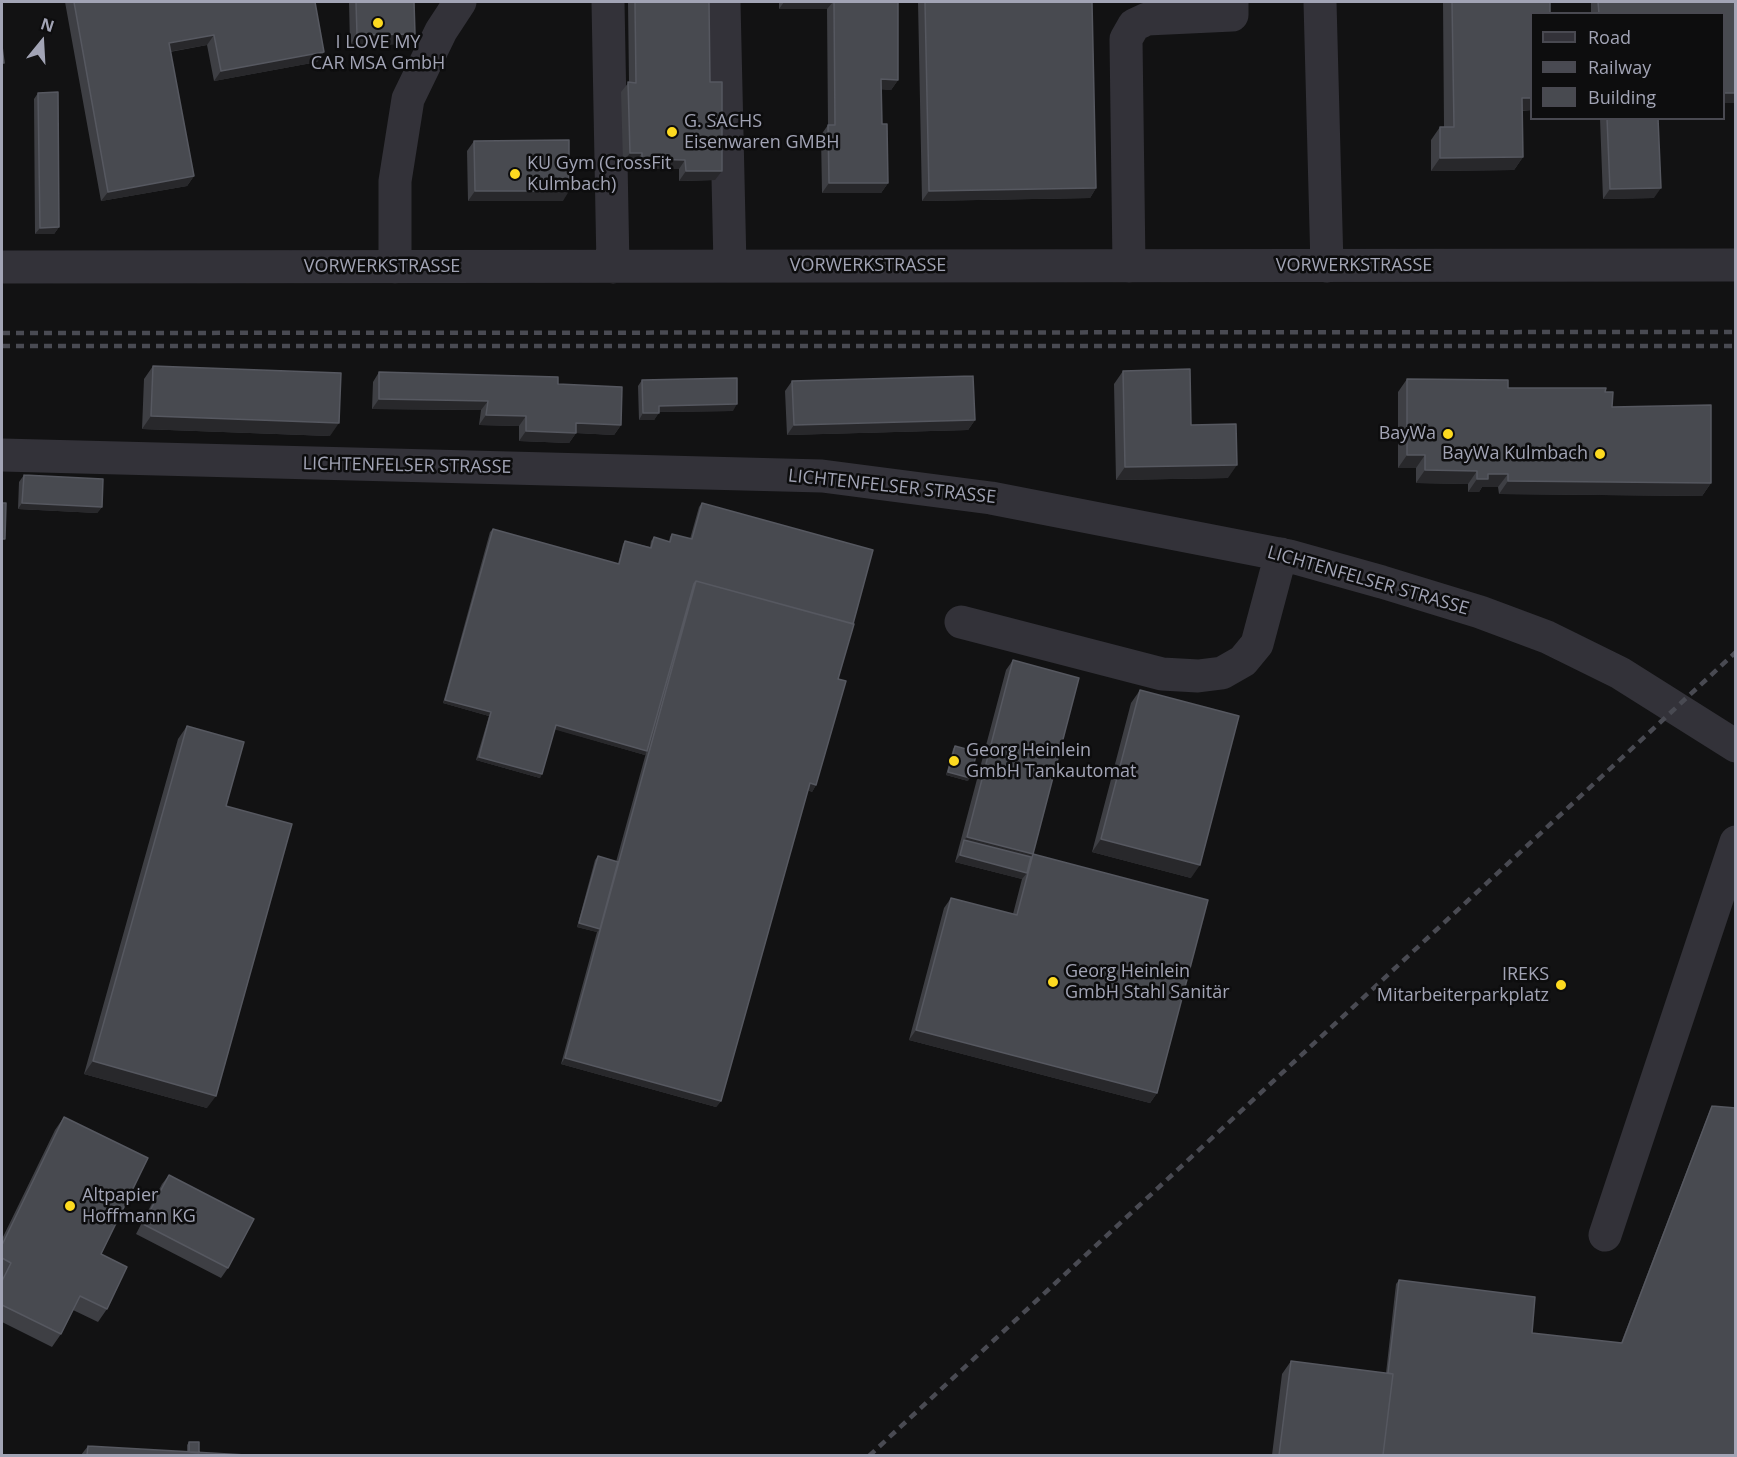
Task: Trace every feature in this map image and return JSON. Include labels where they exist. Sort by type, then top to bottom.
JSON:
[{"type":"street","points":[[395,267],[395,181],[408,99],[441,31],[460,2]]},
{"type":"street","points":[[608,2],[613,267]]},
{"type":"street","points":[[724,2],[730,266]]},
{"type":"street","points":[[1129,266],[1126,39],[1134,25],[1147,19],[1232,15],[1232,2]]},
{"type":"street","points":[[1320,2],[1327,266]]},
{"type":"street","name":"VORWERKSTRASSE","points":[[2,267],[1736,265]]},
{"type":"street","name":"LICHTENFELSER STRASSE","points":[[2,456],[822,476],[992,498],[1281,554],[1469,609],[1546,637],[1620,672],[1736,746]]},
{"type":"street","points":[[961,622],[1162,674],[1198,676],[1222,673],[1243,661],[1257,644],[1281,554]]},
{"type":"street","points":[[1605,1235],[1736,842]]},
{"type":"building","points":[[74,2],[315,2],[324,52],[221,71],[214,35],[169,43],[194,176],[108,192]]},
{"type":"building","name":"I LOVE MY CAR MSA GmbH","points":[[356,2],[414,2],[415,34],[357,35]]},
{"type":"building","points":[[635,2],[709,2],[710,82],[722,82],[722,171],[686,171],[685,160],[642,159],[642,153],[630,153],[628,82],[636,83]]},
{"type":"building","points":[[834,2],[898,2],[898,80],[881,79],[882,124],[887,124],[888,183],[829,183],[828,125],[835,125]]},
{"type":"building","points":[[925,2],[1092,2],[1096,188],[929,191]]},
{"type":"building","points":[[1452,2],[1550,2],[1550,12],[1530,12],[1530,98],[1522,98],[1523,157],[1440,158],[1440,127],[1454,127]]},
{"type":"building","points":[[1598,2],[1736,2],[1736,93],[1725,93],[1725,12],[1599,12]]},
{"type":"building","points":[[58,92],[59,227],[40,228],[38,93]]},
{"type":"building","points":[[1607,120],[1658,120],[1661,188],[1610,189]]},
{"type":"building","points":[[569,140],[569,191],[475,191],[474,141]]},
{"type":"building","points":[[153,366],[341,373],[339,423],[151,416]]},
{"type":"building","points":[[1190,369],[1191,425],[1236,424],[1237,465],[1125,467],[1123,371]]},
{"type":"building","points":[[379,372],[558,377],[558,384],[622,387],[621,425],[576,423],[576,433],[526,431],[526,416],[486,415],[488,401],[379,399]]},
{"type":"building","points":[[973,376],[975,420],[794,425],[792,381]]},
{"type":"building","points":[[737,378],[737,404],[659,406],[659,413],[643,413],[642,380]]},
{"type":"building","points":[[1407,379],[1508,380],[1508,388],[1606,388],[1605,392],[1613,392],[1612,407],[1711,405],[1711,483],[1508,481],[1508,474],[1488,474],[1488,479],[1477,479],[1477,471],[1425,470],[1425,455],[1407,455]]},
{"type":"building","points":[[24,475],[103,479],[102,507],[22,503]]},
{"type":"building","points":[[2,503],[6,503],[5,539],[2,539]]},
{"type":"building","points":[[702,503],[873,550],[853,624],[696,581],[647,751],[556,725],[542,774],[479,757],[491,712],[445,700],[493,529],[619,564],[625,541],[651,548],[654,537],[670,542],[672,534],[692,539]]},
{"type":"building","points":[[696,581],[854,624],[838,679],[846,681],[816,785],[810,783],[721,1101],[565,1058]]},
{"type":"building","points":[[1013,660],[1079,678],[1033,854],[967,837]]},
{"type":"building","points":[[1140,690],[1239,716],[1200,865],[1101,839]]},
{"type":"building","points":[[187,726],[244,742],[226,806],[292,824],[216,1096],[93,1061]]},
{"type":"building","points":[[955,746],[977,752],[970,778],[948,772]]},
{"type":"building","points":[[964,840],[1031,857],[1027,873],[960,855]]},
{"type":"building","name":"Georg Heinlein GmbH Stahl Sanitär","points":[[1033,854],[1208,900],[1157,1093],[916,1030],[951,898],[1017,915]]},
{"type":"building","points":[[598,856],[618,862],[600,929],[579,923]]},
{"type":"building","points":[[1712,1106],[1736,1108],[1736,1455],[1383,1455],[1393,1374],[1388,1373],[1399,1280],[1535,1297],[1532,1333],[1622,1343]]},
{"type":"building","name":"Altpapier Hoffmann KG","points":[[64,1117],[148,1158],[101,1254],[127,1267],[107,1309],[80,1296],[61,1334],[2,1305],[2,1281],[11,1263],[2,1258],[2,1245]]},
{"type":"building","points":[[169,1175],[254,1219],[228,1268],[143,1224]]},
{"type":"building","points":[[1291,1361],[1393,1374],[1383,1455],[1279,1455]]},
{"type":"building","points":[[189,1442],[199,1442],[199,1453],[189,1452]]},
{"type":"building","points":[[88,1446],[246,1455],[87,1455]]},
{"type":"railway","points":[[2,333],[1736,332]]},
{"type":"railway","points":[[2,346],[1736,346]]},
{"type":"railway","points":[[869,1456],[1736,652]]},
{"type":"place","name":"I LOVE MY CAR MSA GmbH","points":[[378,23]]},
{"type":"place","name":"G. SACHS Eisenwaren GMBH","points":[[672,132]]},
{"type":"place","name":"KU Gym (CrossFit Kulmbach)","points":[[515,174]]},
{"type":"place","name":"BayWa","points":[[1448,434]]},
{"type":"place","name":"BayWa Kulmbach","points":[[1600,454]]},
{"type":"place","name":"Georg Heinlein GmbH Tankautomat","points":[[954,761]]},
{"type":"place","name":"Georg Heinlein GmbH Stahl Sanitär","points":[[1053,982]]},
{"type":"place","name":"IREKS Mitarbeiterparkplatz","points":[[1561,985]]},
{"type":"place","name":"Altpapier Hoffmann KG","points":[[70,1206]]}]
